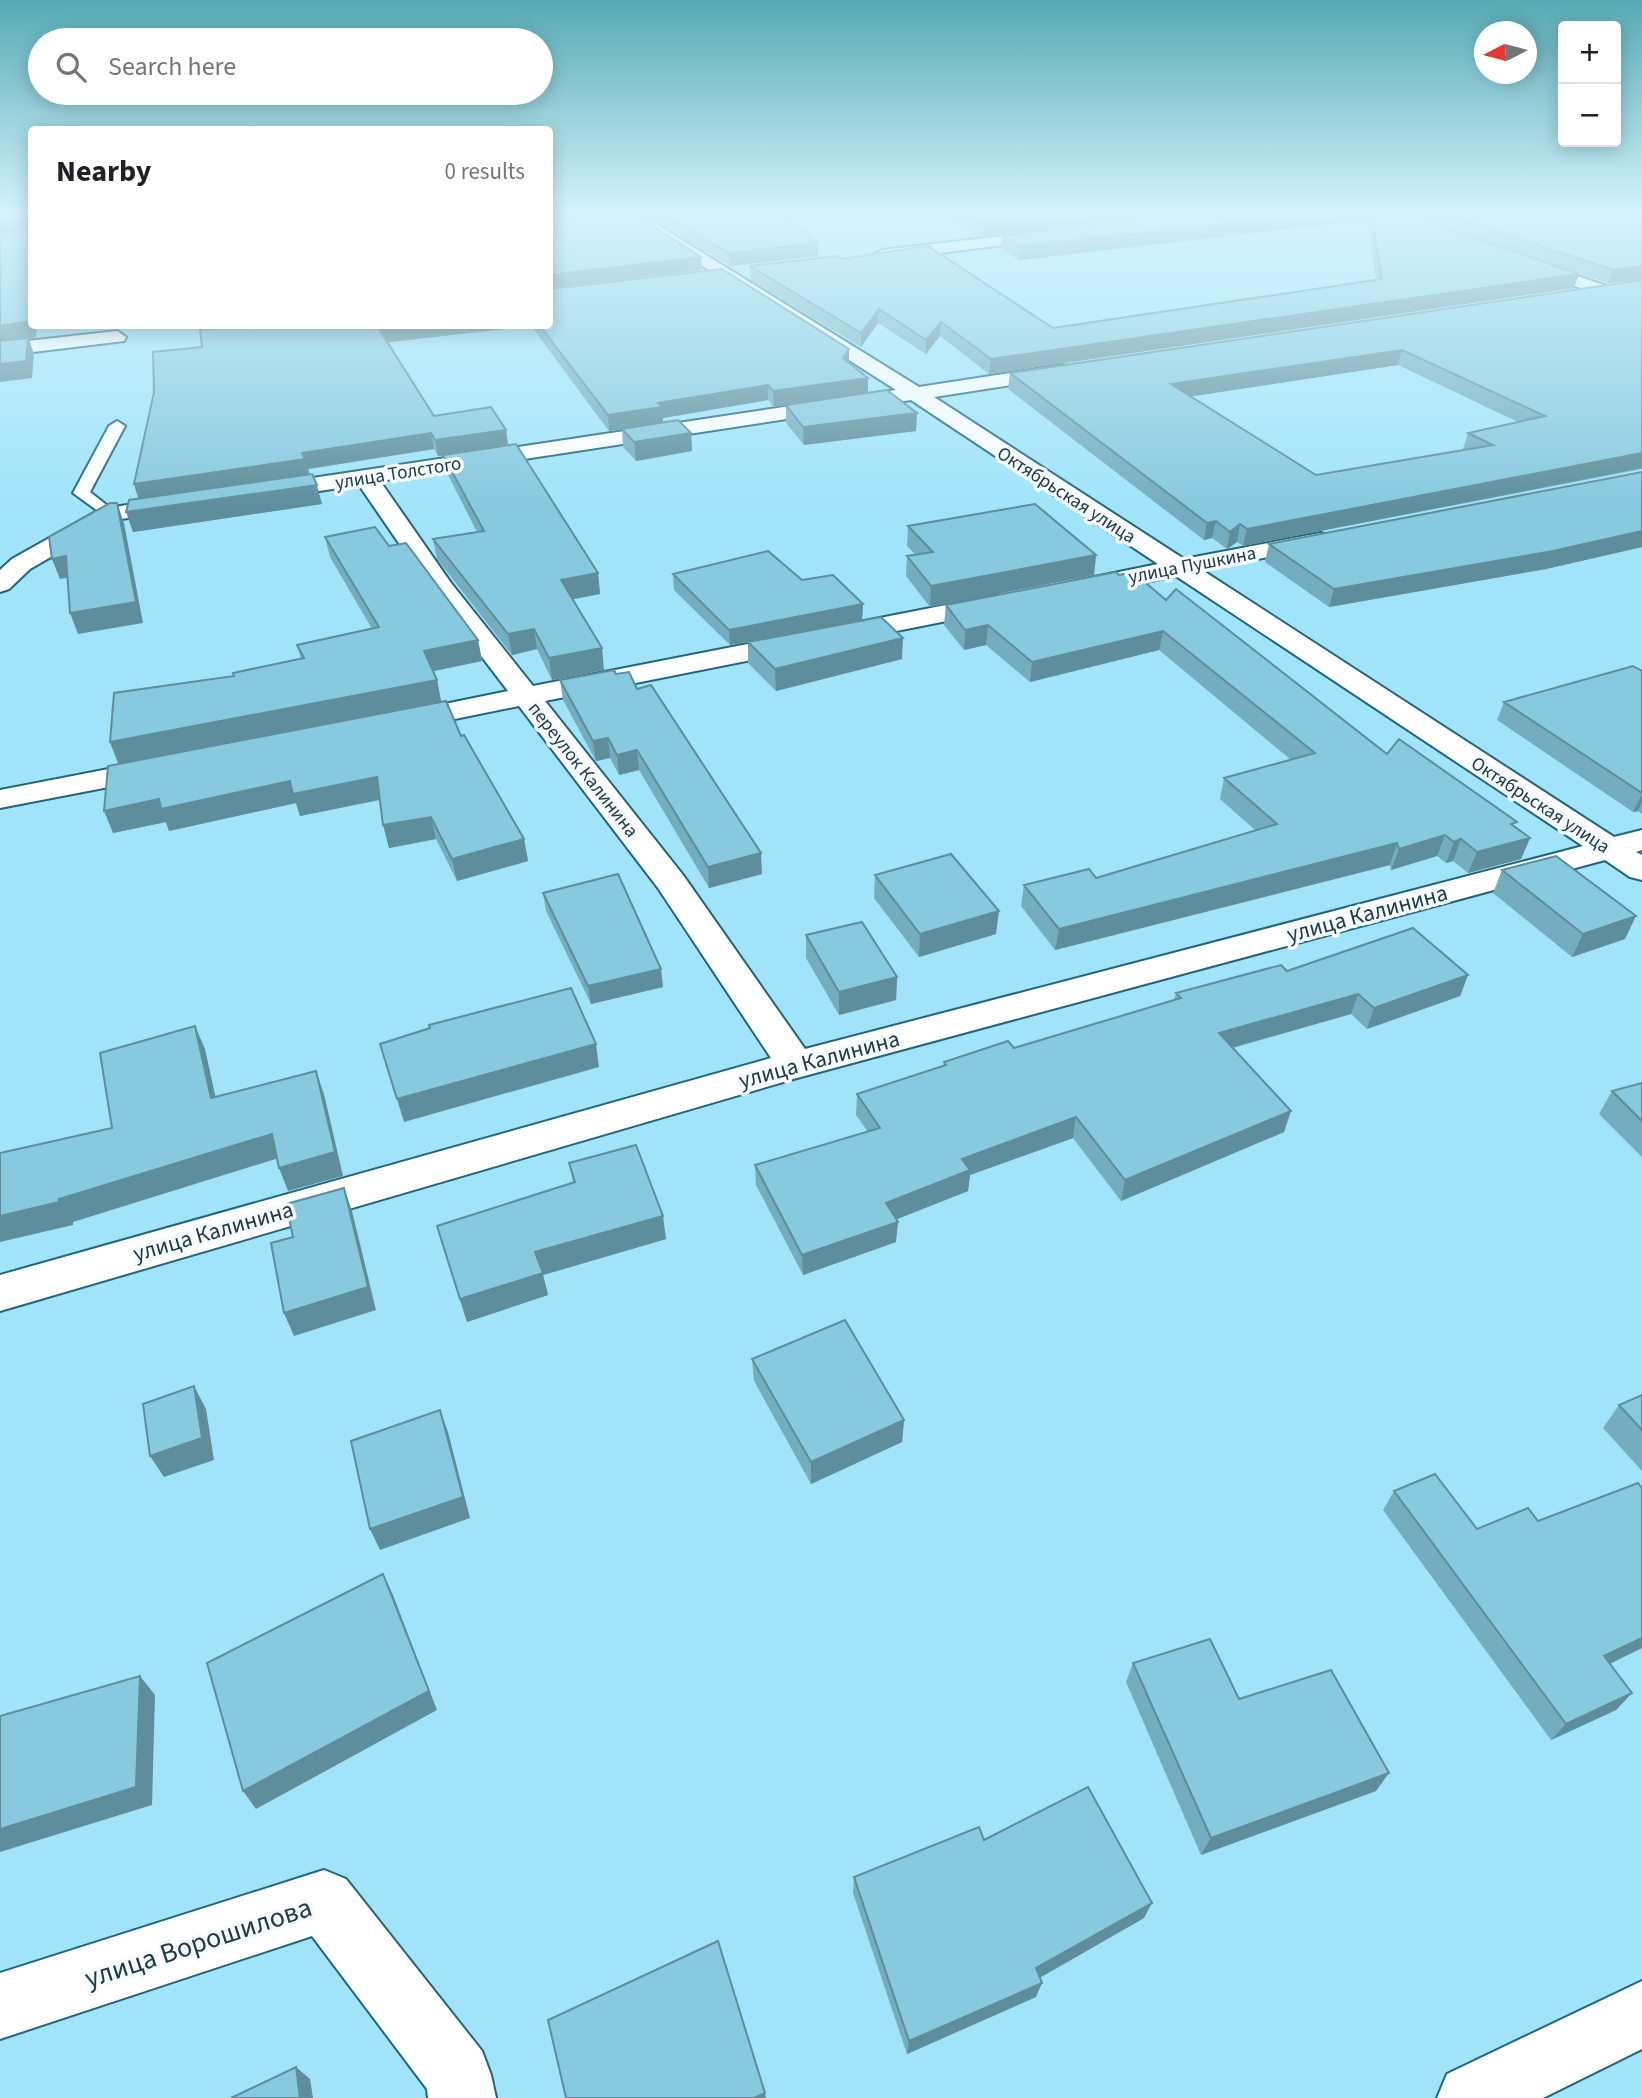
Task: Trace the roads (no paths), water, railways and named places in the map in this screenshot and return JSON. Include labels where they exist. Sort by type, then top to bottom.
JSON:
[{"type":"street","name":"Октябрьская улица","points":[[782,312],[913,392],[1177,567],[1626,844],[1642,870]]},
{"type":"street","points":[[242,329],[282,329]]},
{"type":"street","points":[[0,350],[117,337]]},
{"type":"street","name":"улица Толстого","points":[[244,495],[1076,368]]},
{"type":"street","name":"переулок Калинина","points":[[366,478],[442,587],[671,882],[796,1065]]},
{"type":"street","points":[[0,584],[21,564],[109,514],[204,500]]},
{"type":"street","name":"улица Пушкина","points":[[1055,591],[1341,536]]},
{"type":"street","points":[[379,725],[1028,597]]},
{"type":"street","points":[[0,799],[190,762]]},
{"type":"street","name":"улица Калинина","points":[[0,1293],[796,1065],[1626,844]]},
{"type":"street","name":"улица Ворошилова","points":[[0,2006],[324,1901],[458,2075],[462,2098]]},
{"type":"street","points":[[1471,2098],[1642,2014]]},
{"type":"lane","points":[[109,514],[81,493],[117,426]]}]
